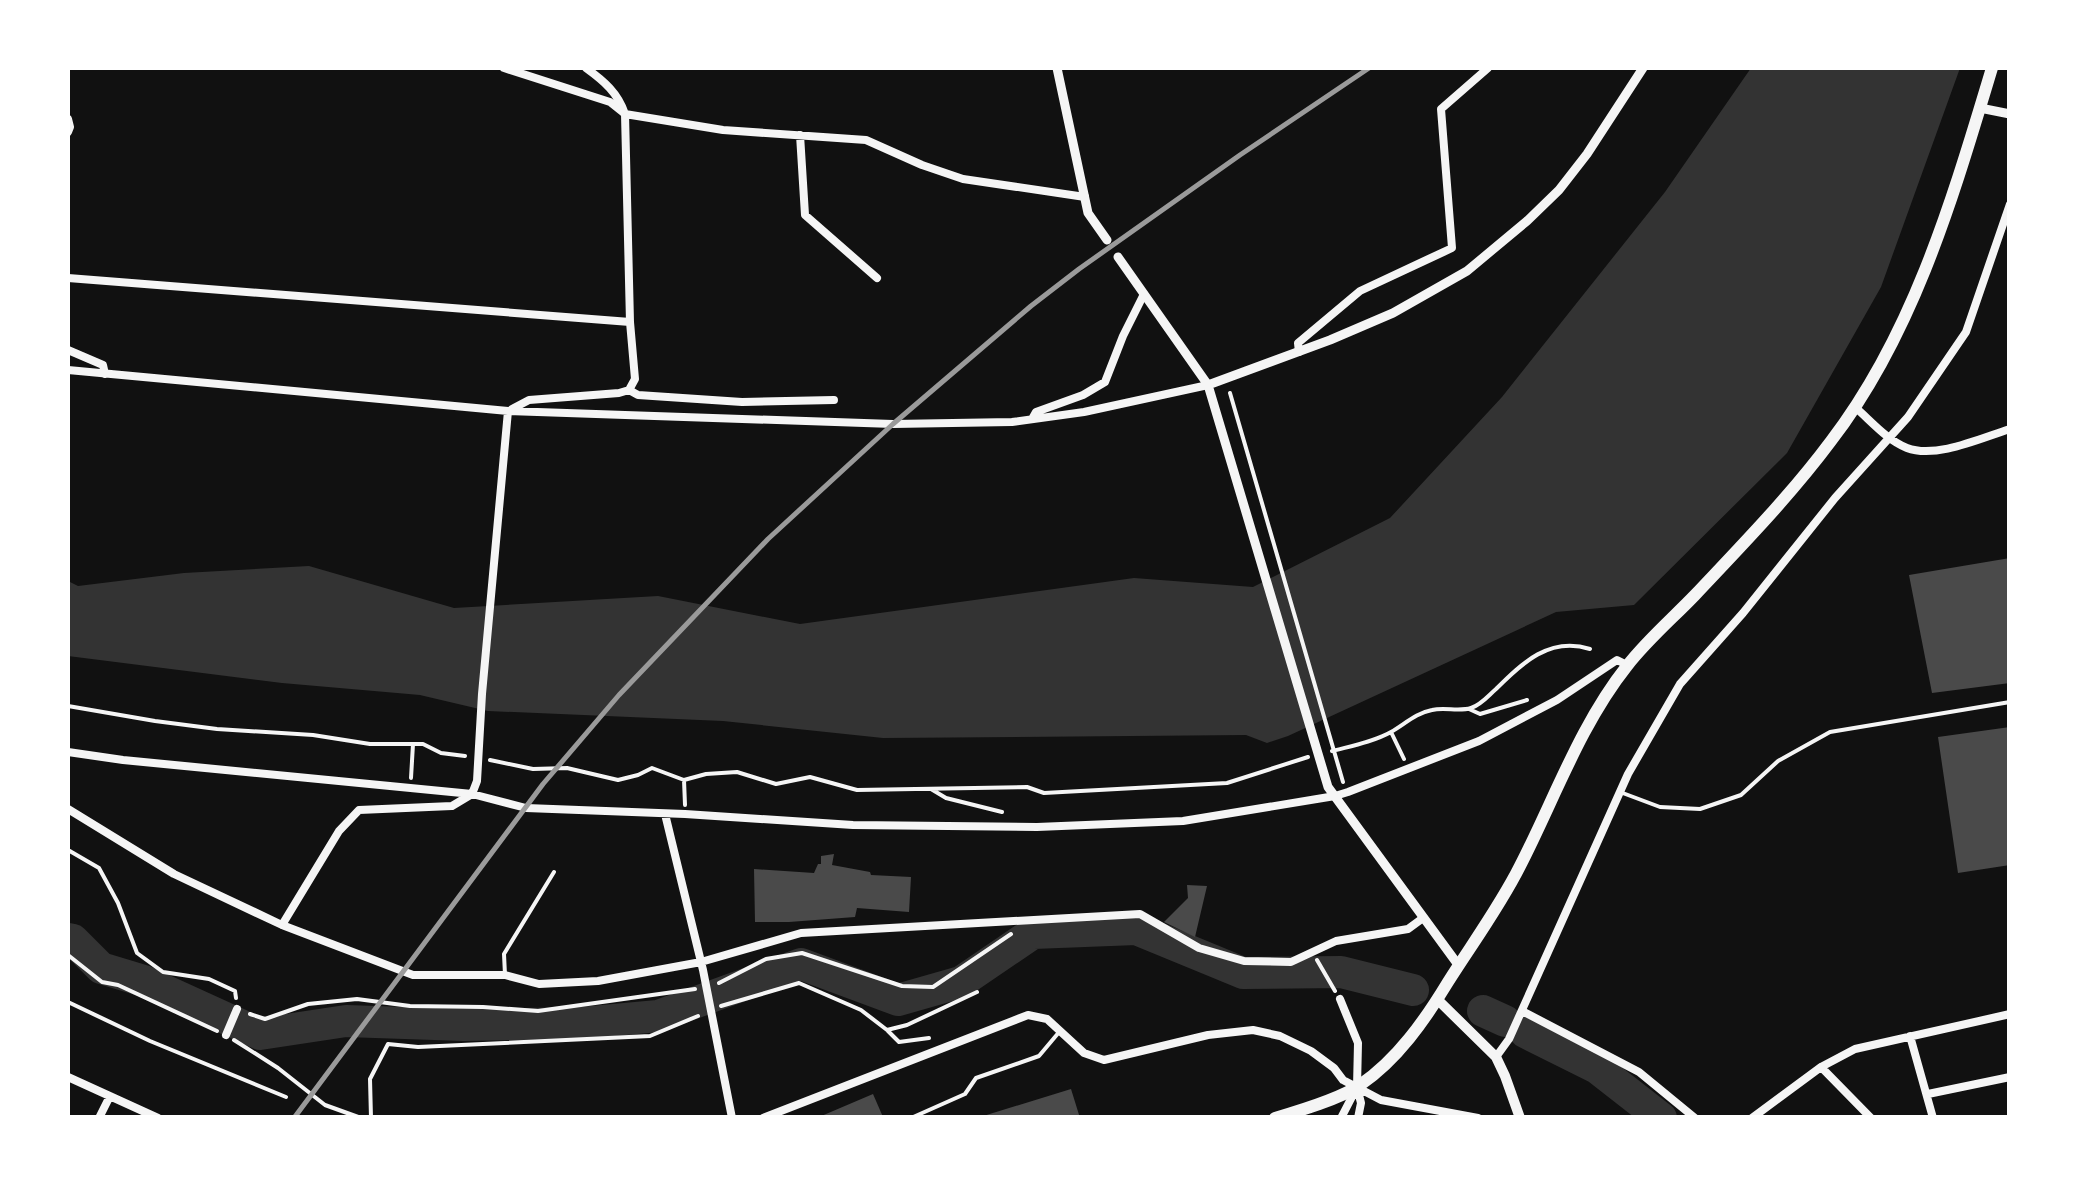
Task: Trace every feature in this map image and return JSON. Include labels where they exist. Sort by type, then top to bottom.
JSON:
[{"type":"highway","points":[[1275,1118],[1358,1088],[1411,1036],[1438,1000],[1518,871],[1592,720],[1627,665],[1764,522],[1856,408],[1902,328],[1992,68]]},
{"type":"main road","points":[[1438,1000],[1496,1057],[1520,1118]]},
{"type":"street","points":[[504,68],[610,102],[625,114],[723,130],[866,140],[963,179],[1085,197]]},
{"type":"street","points":[[508,411],[529,400],[619,393],[629,390],[635,380],[625,114],[607,84],[586,68]]},
{"type":"street","points":[[1057,68],[1088,213],[1107,240]]},
{"type":"street","points":[[1299,352],[1298,343],[1360,291],[1452,248],[1442,110],[1488,68]]},
{"type":"street","points":[[68,370],[508,411],[892,424],[1012,422],[1084,412],[1208,385],[1299,352],[1393,314],[1467,271],[1559,190],[1643,68]]},
{"type":"street","points":[[1980,108],[2010,114]]},
{"type":"street","points":[[68,120],[68,132]]},
{"type":"street","points":[[800,136],[805,214],[876,278]]},
{"type":"street","points":[[1496,1057],[1509,1039],[1620,792],[1680,684],[1908,417],[1966,332],[2010,204]]},
{"type":"street","points":[[1118,257],[1208,385],[1328,787],[1458,966]]},
{"type":"street","points":[[68,278],[630,322]]},
{"type":"street","points":[[1032,419],[1036,412],[1083,396],[1106,382],[1144,294]]},
{"type":"street","points":[[68,350],[103,365],[105,374]]},
{"type":"street","points":[[629,390],[638,395],[742,402],[834,400]]},
{"type":"street","points":[[529,400],[532,411]]},
{"type":"street","points":[[1856,408],[1890,438],[1908,448],[1935,452],[2010,429]]},
{"type":"street","points":[[282,925],[339,831],[359,810],[452,806],[472,794],[478,782],[482,694],[508,411]]},
{"type":"street","points":[[68,752],[472,794],[526,808],[853,826],[1037,827],[1183,821],[1335,796],[1479,741],[1557,700],[1617,660],[1627,665]]},
{"type":"street","points":[[68,809],[174,874],[282,925],[413,976],[505,976],[539,984],[598,981],[702,966],[801,933],[1140,914],[1200,948],[1244,961],[1292,962],[1336,941],[1408,929],[1423,918]]},
{"type":"street","points":[[665,814],[702,966],[732,1117]]},
{"type":"street","points":[[1340,999],[1358,1042],[1358,1118]]},
{"type":"street","points":[[226,1035],[237,1009]]},
{"type":"street","points":[[1522,1010],[1639,1072],[1695,1118]]},
{"type":"street","points":[[1752,1118],[1854,1048],[2010,1014]]},
{"type":"street","points":[[763,1118],[1028,1015],[1047,1020],[1084,1052],[1104,1060],[1208,1035],[1252,1030],[1280,1036],[1311,1051],[1344,1080],[1381,1100],[1478,1118]]},
{"type":"street","points":[[1910,1036],[1933,1118]]},
{"type":"street","points":[[1821,1068],[1871,1118]]},
{"type":"street","points":[[68,1077],[158,1118]]},
{"type":"street","points":[[1928,1094],[2010,1077]]},
{"type":"street","points":[[1341,1118],[1358,1088]]},
{"type":"street","points":[[99,1118],[110,1096]]},
{"type":"lane","points":[[1620,792],[1660,807],[1700,809],[1741,796],[1778,761],[1830,732],[2010,702]]},
{"type":"lane","points":[[505,976],[504,954],[554,872]]},
{"type":"lane","points":[[912,1118],[965,1094],[976,1078],[1039,1056],[1060,1031]]},
{"type":"path","points":[[1226,378],[1344,784]]},
{"type":"path","points":[[1325,753],[1391,732],[1433,710],[1469,709],[1480,704],[1532,656],[1552,647],[1576,644],[1590,649]]},
{"type":"path","points":[[1469,709],[1480,714],[1530,699]]},
{"type":"path","points":[[68,706],[228,730],[370,744],[423,744],[440,753],[474,758]]},
{"type":"path","points":[[1391,732],[1408,768]]},
{"type":"path","points":[[411,788],[412,744]]},
{"type":"path","points":[[490,760],[533,769],[567,768],[618,780],[652,768],[684,780],[736,772],[776,784],[810,777],[858,790],[1027,787],[1044,793],[1227,783],[1308,757]]},
{"type":"path","points":[[684,780],[685,814]]},
{"type":"path","points":[[930,789],[946,798],[1000,812]]},
{"type":"path","points":[[1318,962],[1340,999]]},
{"type":"path","points":[[370,1118],[370,1079],[388,1044],[436,1046],[650,1036],[724,1004],[800,983],[861,1010],[898,1042],[930,1038]]},
{"type":"path","points":[[887,1030],[907,1025],[977,992]]},
{"type":"path","points":[[68,1002],[150,1042],[286,1097]]},
{"type":"shaded area","points":[[1751,68],[1960,68],[1881,287],[1787,453],[1634,605],[1556,612],[1288,736],[1267,743],[1246,735],[883,738],[723,721],[488,711],[420,695],[282,683],[68,656],[68,581],[78,586],[184,573],[309,566],[454,608],[658,596],[800,624],[1134,578],[1253,587],[1390,518],[1502,397],[1665,192]]},
{"type":"building","points":[[2010,558],[2010,683],[1932,693],[1909,575]]},
{"type":"building","points":[[2010,727],[2010,865],[1958,873],[1938,737]]},
{"type":"building","points":[[834,854],[832,865],[871,875],[911,877],[909,912],[857,908],[855,917],[755,922],[754,869],[814,873],[821,864],[821,856]]},
{"type":"building","points":[[1187,885],[1207,886],[1195,937],[1164,922],[1188,898]]},
{"type":"building","points":[[1071,1089],[1080,1118],[980,1118],[980,1117]]},
{"type":"building","points":[[873,1094],[883,1117],[819,1117]]},
{"type":"waterway","points":[[68,939],[101,968],[144,981],[260,1034],[346,1021],[464,1025],[581,1023],[658,1016],[801,964],[898,1000],[961,982],[1033,933],[1136,929],[1243,973],[1341,972],[1413,990]]},
{"type":"waterway","points":[[1483,1011],[1505,1021]]},
{"type":"waterway","points":[[1525,1032],[1597,1068],[1661,1118]]},
{"type":"railway","points":[[294,1118],[543,784],[619,695],[768,539],[893,424],[1031,306],[1240,155],[1369,68]]}]
